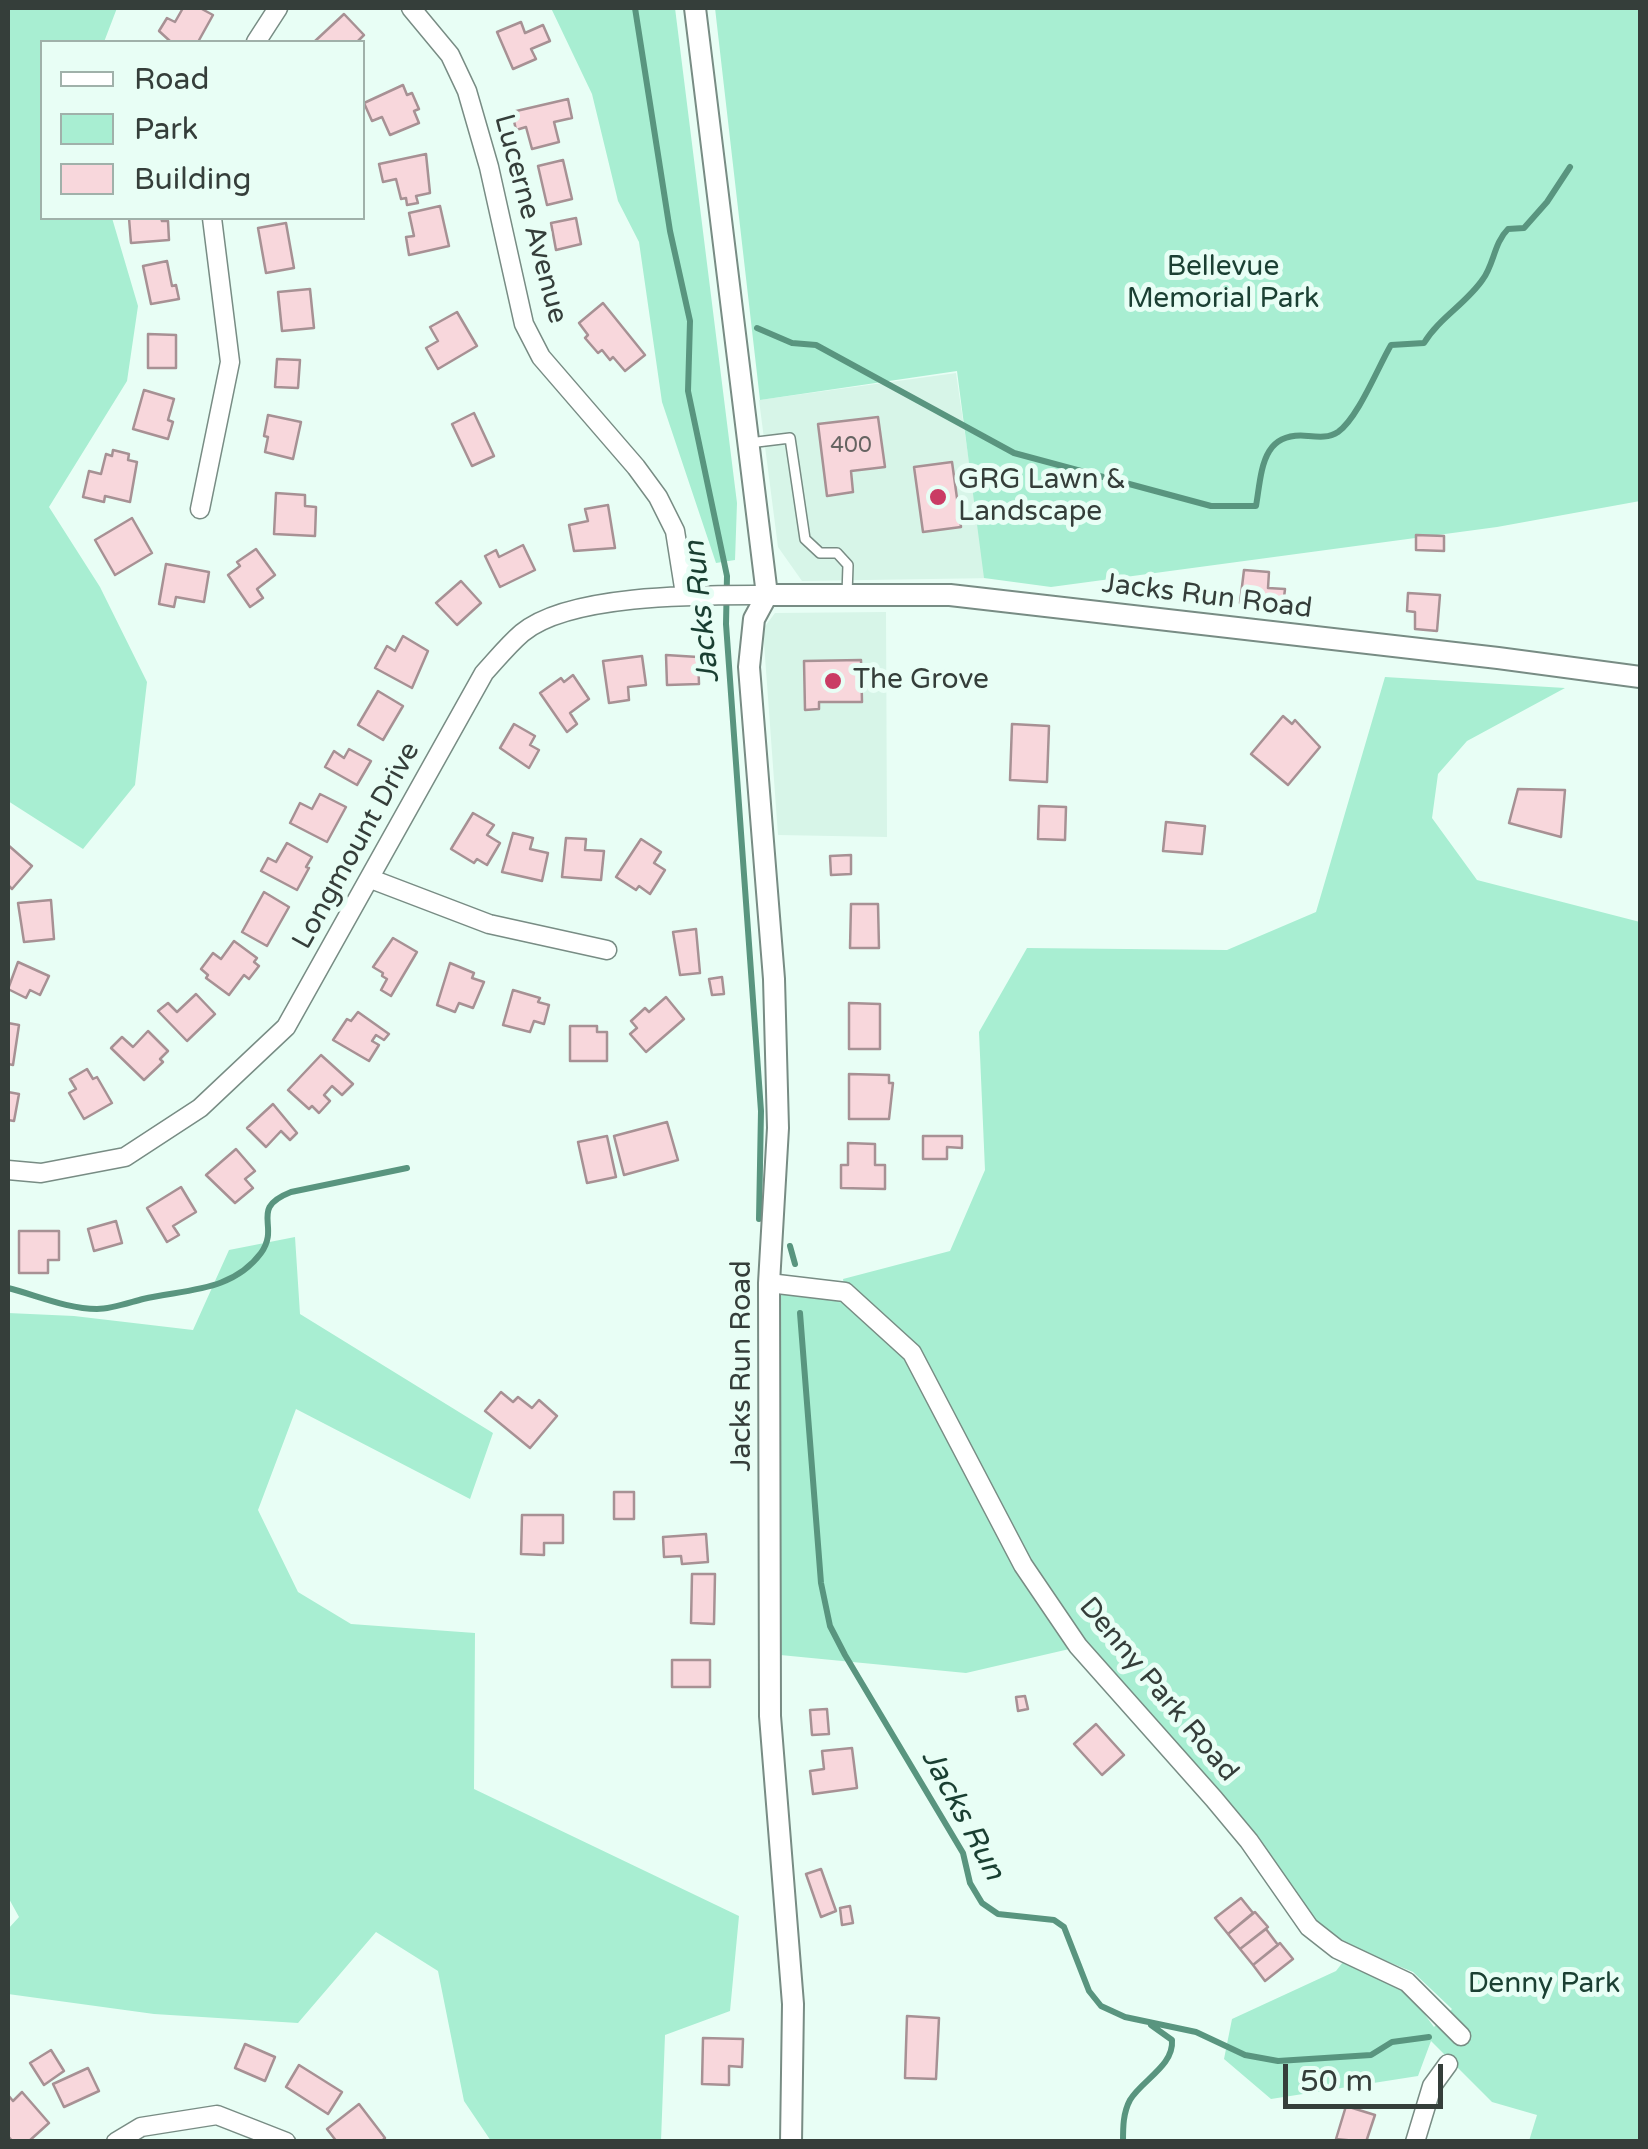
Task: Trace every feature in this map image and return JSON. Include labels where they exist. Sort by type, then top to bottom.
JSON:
[{"type":"street","points":[[257,40],[278,8]]},
{"type":"street","name":"Lucerne Avenue","points":[[411,8],[450,55],[467,91],[490,166],[524,324],[541,357],[658,496],[675,531],[685,594]]},
{"type":"street","name":"Jacks Run Road","points":[[695,8],[767,595],[754,618],[749,667],[774,979],[777,1072],[778,1128],[769,1282],[770,1716],[792,1987],[791,2142]]},
{"type":"street","points":[[200,509],[230,362],[212,220]]},
{"type":"street","name":"Longmount Drive","points":[[8,1170],[41,1173],[124,1157],[200,1108],[286,1027],[484,673],[524,631],[573,610],[685,594],[767,595]]},
{"type":"street","name":"Jacks Run Road","points":[[767,595],[950,595],[1640,677]]},
{"type":"street","points":[[371,879],[489,924],[607,950]]},
{"type":"street","name":"Denny Park Road","points":[[769,1282],[846,1292],[912,1353],[1023,1564],[1078,1646],[1249,1841],[1309,1927],[1337,1948],[1407,1982],[1461,2036]]},
{"type":"street","points":[[1416,2142],[1432,2086],[1448,2064]]},
{"type":"street","points":[[116,2142],[141,2127],[217,2115],[286,2142]]},
{"type":"lane","points":[[749,442],[790,438],[805,539],[820,553],[837,554],[848,565],[848,595]]},
{"type":"shaded area","points":[[956,373],[986,576],[995,578],[802,581],[778,547],[759,400]]},
{"type":"shaded area","points":[[886,612],[887,837],[778,835],[763,629],[775,613]]},
{"type":"green space","points":[[8,8],[117,8],[105,40],[40,40],[40,220],[113,220],[138,306],[127,381],[49,507],[100,587],[147,682],[135,785],[83,849],[8,801]]},
{"type":"green space","points":[[551,8],[675,8],[737,503],[735,560],[716,563],[662,402],[639,242],[618,201],[592,94]]},
{"type":"green space","name":"Bellevue Memorial Park","points":[[715,8],[1640,8],[1640,501],[1497,527],[1051,587],[984,578],[957,371],[760,400]]},
{"type":"green space","name":"Denny Park","points":[[1385,677],[1565,688],[1467,741],[1438,774],[1432,818],[1477,880],[1640,922],[1640,2141],[1529,2141],[1537,2115],[1492,2102],[1431,2041],[1418,2076],[1271,2099],[1224,2059],[1232,2019],[1336,1971],[1343,1962],[1395,1985],[1414,2001],[1434,2027],[1452,2009],[1413,1972],[1352,1947],[1315,1921],[1252,1830],[1159,1724],[1148,1727],[1078,1647],[966,1673],[770,1654],[769,1283],[845,1291],[843,1279],[950,1251],[985,1170],[979,1032],[1027,948],[1227,950],[1316,912]]},
{"type":"green space","points":[[295,1237],[300,1314],[493,1433],[470,1499],[296,1409],[258,1510],[298,1592],[351,1624],[475,1633],[474,1789],[739,1916],[730,2011],[665,2035],[661,2141],[491,2141],[464,2101],[438,1971],[376,1932],[298,2023],[154,2014],[8,1994],[8,1929],[19,1917],[8,1897],[8,1313],[74,1316],[193,1330],[229,1250]]},
{"type":"building","points":[[183,8],[200,8],[213,15],[199,40],[169,40],[159,31],[167,18],[175,22]]},
{"type":"building","points":[[344,14],[364,35],[359,40],[316,40]]},
{"type":"building","points":[[521,22],[525,33],[543,25],[550,41],[531,49],[536,59],[513,69],[497,32]]},
{"type":"building","points":[[403,85],[407,95],[412,93],[419,109],[414,111],[419,123],[390,135],[382,117],[372,121],[365,103]]},
{"type":"building","points":[[568,99],[572,118],[554,122],[559,142],[532,149],[526,127],[516,130],[512,112]]},
{"type":"building","points":[[426,154],[430,193],[416,196],[418,203],[407,205],[406,198],[401,199],[396,179],[383,182],[379,164]]},
{"type":"building","points":[[563,160],[572,199],[547,205],[538,166]]},
{"type":"building","points":[[440,206],[449,246],[409,255],[406,237],[414,236],[409,213]]},
{"type":"building","points":[[576,218],[581,244],[556,250],[551,223]]},
{"type":"building","points":[[129,220],[168,221],[169,240],[131,243]]},
{"type":"building","points":[[286,223],[294,268],[266,273],[258,228]]},
{"type":"building","points":[[167,261],[179,299],[151,304],[143,266]]},
{"type":"building","points":[[310,289],[314,328],[282,331],[278,292]]},
{"type":"building","points":[[603,303],[645,355],[625,371],[613,357],[610,360],[602,350],[598,353],[579,323]]},
{"type":"building","points":[[457,312],[477,346],[438,369],[426,348],[438,341],[430,327]]},
{"type":"building","points":[[148,334],[176,335],[176,368],[148,368]]},
{"type":"building","points":[[277,359],[300,360],[298,388],[275,387]]},
{"type":"building","points":[[144,390],[174,399],[168,439],[133,429]]},
{"type":"building","points":[[474,413],[494,456],[472,466],[452,424]]},
{"type":"building","points":[[268,415],[301,422],[293,459],[265,452]]},
{"type":"building","points":[[878,417],[885,467],[851,471],[853,492],[827,496],[818,424]]},
{"type":"building","points":[[113,450],[129,454],[128,460],[137,462],[130,502],[105,496],[104,502],[83,497],[89,471],[101,474],[106,454],[112,456]]},
{"type":"building","name":"GRG Lawn & Landscape","points":[[952,462],[961,527],[923,532],[914,467]]},
{"type":"building","points":[[276,493],[305,495],[305,506],[316,507],[315,536],[274,534]]},
{"type":"building","points":[[608,505],[615,548],[574,551],[569,525],[588,521],[585,509]]},
{"type":"building","points":[[132,518],[152,553],[115,575],[95,540]]},
{"type":"building","points":[[1416,535],[1444,536],[1444,551],[1416,550]]},
{"type":"building","points":[[523,545],[535,570],[500,587],[485,556],[496,550],[499,557]]},
{"type":"building","points":[[256,549],[275,575],[257,589],[263,598],[250,607],[228,575],[240,566],[237,562]]},
{"type":"building","points":[[166,564],[209,572],[204,602],[176,597],[174,607],[159,604]]},
{"type":"building","points":[[1244,570],[1269,572],[1268,588],[1285,589],[1283,606],[1240,603]]},
{"type":"building","points":[[461,581],[481,603],[457,625],[436,603]]},
{"type":"building","points":[[1408,593],[1440,595],[1437,631],[1415,629],[1415,612],[1407,611]]},
{"type":"building","points":[[403,636],[428,651],[412,688],[375,668],[387,646],[395,651]]},
{"type":"building","points":[[666,655],[698,657],[699,684],[667,685]]},
{"type":"building","points":[[642,656],[646,685],[628,687],[629,700],[609,703],[603,661]]},
{"type":"building","name":"The Grove","points":[[861,660],[862,702],[819,702],[819,709],[805,710],[804,661]]},
{"type":"building","points":[[573,675],[589,699],[570,713],[577,724],[567,732],[540,693],[561,678],[564,682]]},
{"type":"building","points":[[378,691],[403,706],[383,740],[358,725]]},
{"type":"building","points":[[1283,716],[1292,724],[1295,720],[1320,747],[1288,785],[1251,754]]},
{"type":"building","points":[[514,724],[535,736],[530,745],[539,750],[529,768],[500,748]]},
{"type":"building","points":[[1012,724],[1049,726],[1047,782],[1010,780]]},
{"type":"building","points":[[349,749],[371,761],[357,785],[325,767],[334,751],[344,758]]},
{"type":"building","points":[[1518,789],[1565,790],[1561,837],[1509,823]]},
{"type":"building","points":[[320,794],[346,807],[327,842],[290,823],[300,803],[312,809]]},
{"type":"building","points":[[1039,806],[1066,807],[1065,840],[1038,839]]},
{"type":"building","points":[[473,813],[494,825],[487,835],[500,843],[487,865],[477,859],[474,863],[451,849]]},
{"type":"building","points":[[1166,822],[1205,826],[1202,854],[1163,851]]},
{"type":"building","points":[[513,833],[533,838],[530,849],[548,853],[542,881],[502,872]]},
{"type":"building","points":[[566,838],[586,839],[585,850],[604,851],[601,880],[562,877]]},
{"type":"building","points":[[641,839],[661,852],[654,863],[665,870],[650,894],[616,877]]},
{"type":"building","points":[[287,843],[312,857],[297,890],[261,871],[268,858],[276,862]]},
{"type":"building","points":[[8,845],[32,866],[12,889],[8,885]]},
{"type":"building","points":[[851,855],[851,874],[831,875],[830,856]]},
{"type":"building","points":[[264,892],[289,907],[267,946],[242,932]]},
{"type":"building","points":[[51,900],[54,939],[24,942],[18,903]]},
{"type":"building","points":[[851,904],[878,904],[879,948],[850,948]]},
{"type":"building","points":[[696,929],[700,973],[680,975],[673,932]]},
{"type":"building","points":[[393,938],[417,952],[391,996],[381,990],[387,979],[373,967]]},
{"type":"building","points":[[234,941],[257,958],[254,962],[259,966],[249,979],[244,975],[229,995],[206,978],[208,975],[201,969],[213,953],[221,959]]},
{"type":"building","points":[[18,962],[49,976],[40,995],[30,990],[26,998],[8,989]]},
{"type":"building","points":[[450,963],[484,982],[473,1008],[459,1003],[455,1012],[437,1005]]},
{"type":"building","points":[[722,977],[724,994],[712,995],[709,979]]},
{"type":"building","points":[[513,990],[549,1005],[544,1024],[534,1021],[530,1032],[503,1025]]},
{"type":"building","points":[[196,994],[215,1014],[187,1041],[158,1011],[168,1003],[177,1012]]},
{"type":"building","points":[[666,997],[684,1019],[646,1052],[630,1034],[637,1028],[631,1021]]},
{"type":"building","points":[[849,1003],[880,1004],[880,1049],[849,1049]]},
{"type":"building","points":[[358,1012],[389,1034],[384,1040],[376,1035],[372,1041],[379,1045],[369,1061],[333,1040],[347,1019],[351,1021]]},
{"type":"building","points":[[8,1023],[19,1025],[13,1065],[8,1064]]},
{"type":"building","points":[[570,1026],[597,1026],[597,1032],[607,1032],[607,1061],[570,1061]]},
{"type":"building","points":[[148,1031],[168,1051],[160,1059],[163,1062],[144,1080],[111,1048],[122,1037],[133,1047]]},
{"type":"building","points":[[321,1055],[353,1084],[342,1095],[332,1086],[324,1095],[330,1101],[319,1113],[288,1090]]},
{"type":"building","points":[[87,1069],[93,1079],[97,1077],[112,1103],[84,1119],[69,1093],[76,1089],[70,1079]]},
{"type":"building","points":[[849,1074],[889,1075],[889,1083],[893,1083],[889,1119],[849,1119]]},
{"type":"building","points":[[8,1092],[19,1094],[14,1121],[8,1120]]},
{"type":"building","points":[[273,1104],[297,1133],[290,1140],[281,1131],[266,1147],[247,1128]]},
{"type":"building","points":[[667,1122],[678,1160],[624,1175],[614,1136]]},
{"type":"building","points":[[607,1136],[616,1177],[587,1183],[578,1142]]},
{"type":"building","points":[[923,1136],[962,1136],[962,1148],[947,1147],[947,1159],[923,1159]]},
{"type":"building","points":[[848,1143],[875,1144],[875,1165],[885,1165],[885,1189],[841,1188],[841,1165],[848,1165]]},
{"type":"building","points":[[236,1149],[255,1171],[245,1179],[253,1188],[235,1203],[206,1175]]},
{"type":"building","points":[[181,1187],[196,1212],[173,1226],[179,1235],[167,1242],[147,1208]]},
{"type":"building","points":[[116,1221],[122,1243],[94,1251],[88,1229]]},
{"type":"building","points":[[19,1231],[59,1231],[59,1260],[48,1260],[48,1273],[19,1273]]},
{"type":"building","points":[[501,1392],[513,1402],[518,1397],[532,1408],[539,1400],[557,1416],[530,1448],[485,1411]]},
{"type":"building","points":[[614,1492],[634,1492],[634,1519],[614,1519]]},
{"type":"building","points":[[522,1515],[563,1515],[563,1543],[544,1543],[544,1555],[521,1554]]},
{"type":"building","points":[[706,1534],[708,1562],[682,1564],[681,1556],[664,1557],[663,1537]]},
{"type":"building","points":[[692,1574],[715,1574],[714,1624],[691,1623]]},
{"type":"building","points":[[672,1660],[710,1660],[710,1687],[672,1687]]},
{"type":"building","points":[[1025,1696],[1028,1709],[1018,1711],[1016,1697]]},
{"type":"building","points":[[827,1709],[829,1734],[812,1735],[810,1710]]},
{"type":"building","points":[[1096,1724],[1124,1755],[1102,1775],[1074,1744]]},
{"type":"building","points":[[852,1748],[857,1788],[813,1794],[810,1771],[824,1769],[822,1751]]},
{"type":"building","points":[[821,1869],[836,1911],[821,1917],[806,1874]]},
{"type":"building","points":[[1241,1898],[1253,1913],[1228,1934],[1215,1918]]},
{"type":"building","points":[[850,1906],[853,1923],[842,1925],[840,1908]]},
{"type":"building","points":[[1255,1912],[1268,1927],[1240,1949],[1228,1934]]},
{"type":"building","points":[[1266,1929],[1278,1945],[1253,1965],[1240,1949]]},
{"type":"building","points":[[1280,1943],[1293,1959],[1265,1981],[1253,1965]]},
{"type":"building","points":[[907,2016],[939,2018],[936,2079],[905,2078]]},
{"type":"building","points":[[703,2038],[743,2039],[742,2067],[729,2066],[729,2085],[702,2084]]},
{"type":"building","points":[[245,2044],[275,2057],[265,2081],[235,2068]]},
{"type":"building","points":[[51,2050],[64,2071],[44,2085],[30,2063]]},
{"type":"building","points":[[299,2065],[342,2092],[328,2114],[286,2087]]},
{"type":"building","points":[[88,2068],[99,2091],[64,2107],[53,2084]]},
{"type":"building","points":[[22,2092],[49,2123],[28,2142],[13,2142],[8,2136],[8,2095],[13,2101]]},
{"type":"building","points":[[359,2104],[385,2138],[381,2142],[337,2142],[327,2129]]},
{"type":"building","points":[[1346,2106],[1375,2115],[1366,2142],[1336,2139]]},
{"type":"waterway","name":"Jacks Run","points":[[635,8],[670,231],[690,321],[688,391],[727,576],[726,624],[761,1111],[759,1219]]},
{"type":"waterway","points":[[757,328],[792,343],[816,345],[1014,453],[1211,506],[1256,506],[1263,467],[1272,447],[1293,436],[1320,437],[1338,432],[1360,404],[1391,345],[1424,343],[1483,279],[1503,235],[1508,229],[1524,228],[1570,167]]},
{"type":"waterway","points":[[8,1288],[97,1309],[207,1287],[236,1275],[261,1253],[268,1234],[268,1211],[278,1198],[407,1168]]},
{"type":"waterway","name":"Jacks Run","points":[[790,1246],[795,1264]]},
{"type":"waterway","name":"Jacks Run","points":[[800,1313],[821,1583],[830,1626],[963,1853],[970,1883],[982,1903],[998,1914],[1054,1920],[1064,1927],[1089,1991],[1101,2006],[1125,2017],[1196,2032],[1245,2055],[1278,2061],[1371,2055],[1392,2042],[1429,2037]]},
{"type":"waterway","points":[[1123,2142],[1130,2100],[1163,2065],[1171,2049],[1172,2040],[1151,2025]]},
{"type":"place","name":"GRG Lawn & Landscape","points":[[938,497]]},
{"type":"place","name":"The Grove","points":[[833,681]]}]
